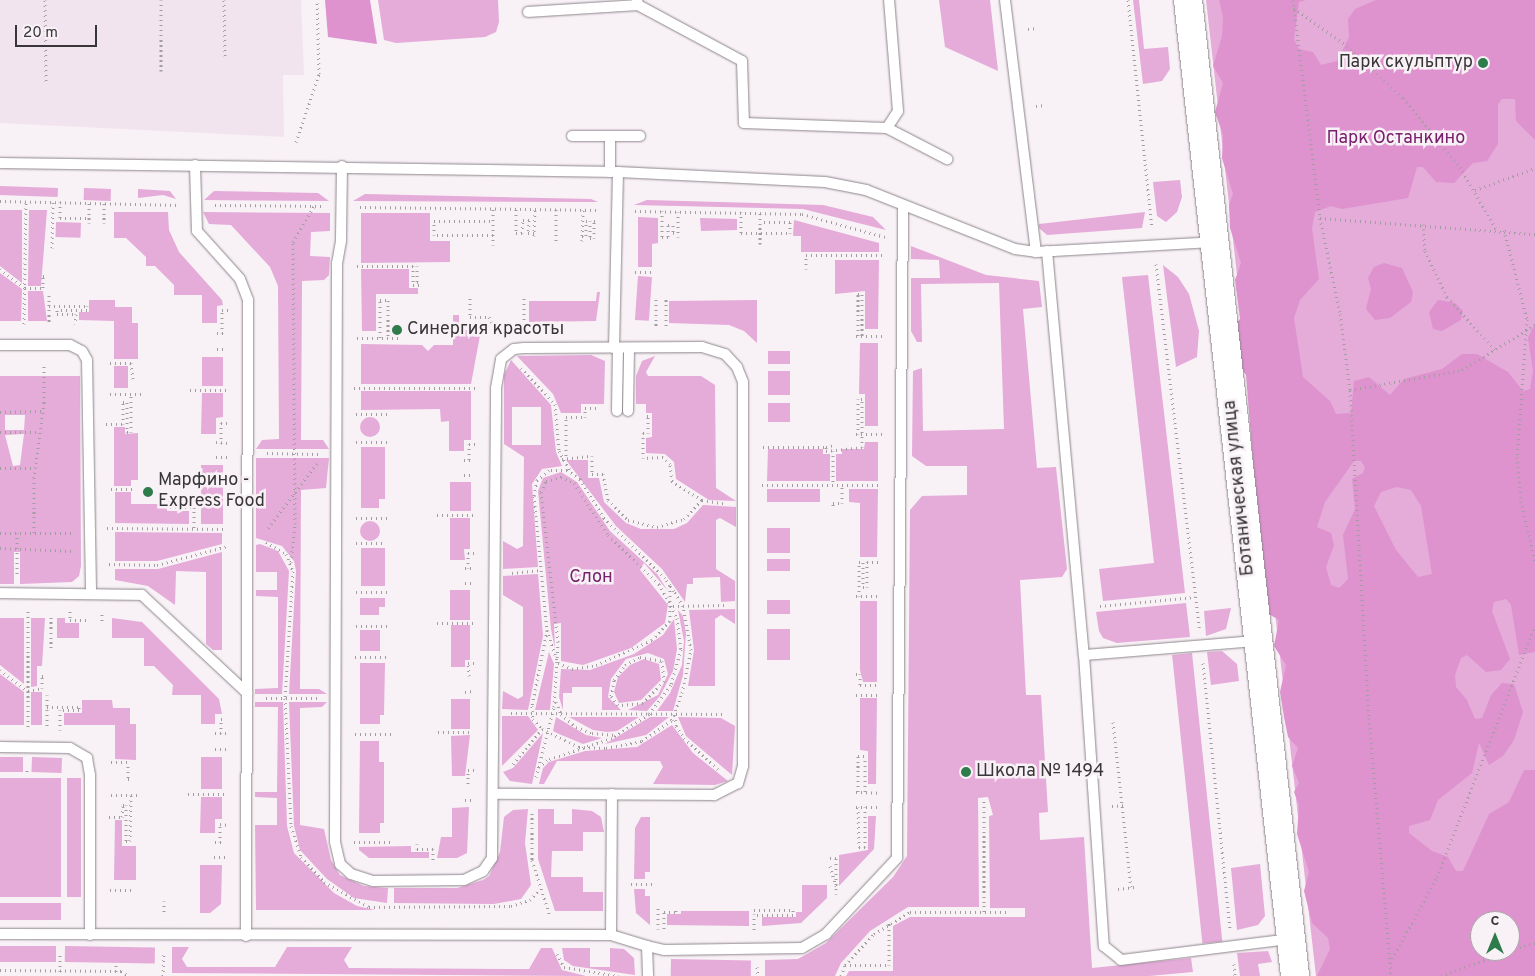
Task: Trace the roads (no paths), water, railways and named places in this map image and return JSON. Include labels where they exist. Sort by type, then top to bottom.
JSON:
[{"type":"main road","name":"Ботаническая улица","points":[[1188,0],[1256,641],[1294,976]]},
{"type":"lane","points":[[887,128],[898,111],[889,0]]},
{"type":"lane","points":[[1005,0],[1036,252]]},
{"type":"lane","points":[[528,12],[638,2],[742,61],[744,123],[887,128],[947,159]]},
{"type":"lane","points":[[572,136],[640,136]]},
{"type":"lane","points":[[610,136],[618,210],[614,237],[620,348],[628,410]]},
{"type":"lane","points":[[0,163],[342,166],[614,172],[825,182],[866,190],[1001,244],[1036,252],[1214,241]]},
{"type":"lane","points":[[195,165],[194,205],[197,231],[240,279],[247,294],[246,936]]},
{"type":"lane","points":[[342,166],[336,388],[335,849],[340,864],[351,874],[373,881],[456,881],[478,875],[488,865],[494,850],[496,388],[498,364],[510,351],[524,348],[710,348],[732,360],[741,374],[744,391],[743,766],[738,783],[714,794],[495,794]]},
{"type":"lane","points":[[0,934],[246,936],[612,935],[664,950],[802,948],[826,934],[894,863],[900,837],[903,206]]},
{"type":"lane","points":[[1047,251],[1084,655],[1104,946],[1121,960],[1290,939]]},
{"type":"lane","points":[[0,345],[64,344],[82,351],[90,371],[91,593]]},
{"type":"lane","points":[[612,410],[620,348]]},
{"type":"lane","points":[[0,593],[129,592],[146,596],[247,696]]},
{"type":"lane","points":[[1084,655],[1256,641]]},
{"type":"lane","points":[[0,747],[60,747],[75,749],[87,758],[90,817],[90,935]]},
{"type":"lane","points":[[612,794],[612,935]]},
{"type":"lane","points":[[647,946],[648,976]]},
{"type":"place","name":"Парк скульптур","points":[[1483,63]]},
{"type":"place","name":"Синергия красоты","points":[[397,330]]},
{"type":"place","name":"Марфино - Express Food","points":[[148,492]]},
{"type":"place","name":"Школа № 1494","points":[[966,772]]},
{"type":"park label","name":"Парк Останкино","points":[[1396,139]]},
{"type":"park label","name":"Слон","points":[[591,578]]}]
